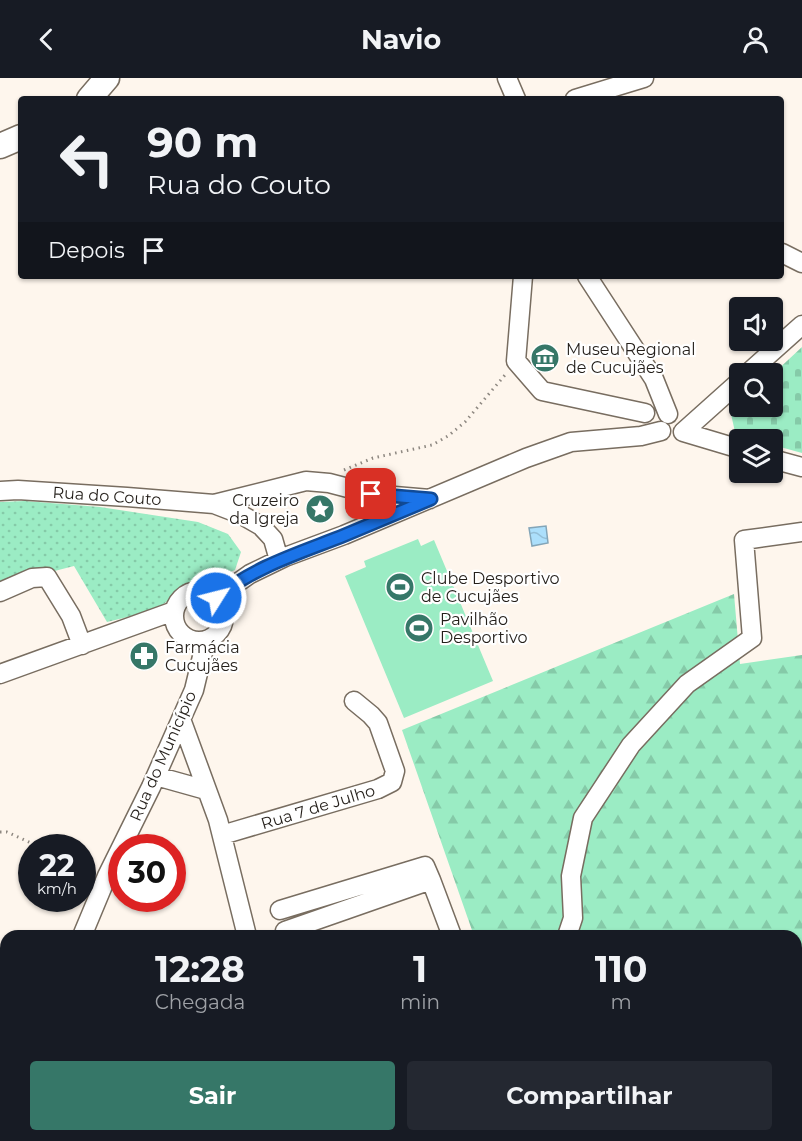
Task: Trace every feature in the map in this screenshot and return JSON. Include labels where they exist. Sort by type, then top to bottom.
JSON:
[{"type":"main road","points":[[92,96],[107,78]]},
{"type":"main road","points":[[0,146],[18,138]]},
{"type":"street","points":[[507,78],[515,96]]},
{"type":"street","points":[[585,96],[644,78]]},
{"type":"street","points":[[784,254],[802,263]]},
{"type":"street","points":[[523,279],[516,362],[542,391],[645,413]]},
{"type":"street","points":[[589,279],[654,379],[668,414],[680,420],[683,432]]},
{"type":"street","points":[[759,363],[802,325]]},
{"type":"street","points":[[668,414],[660,422],[661,431],[663,437],[674,438],[729,391]]},
{"type":"street","points":[[216,598],[250,574],[279,560],[526,458],[570,442],[641,436],[661,431]]},
{"type":"street","points":[[683,432],[729,446]]},
{"type":"street","points":[[783,462],[802,467]]},
{"type":"street","name":"Rua do Couto","points":[[214,504],[306,481],[329,483],[371,494],[431,499]]},
{"type":"street","name":"Rua do Couto","points":[[0,491],[18,490],[214,504],[240,514],[261,526],[273,539],[279,560]]},
{"type":"street","points":[[569,930],[573,918],[571,876],[583,818],[631,745],[687,684],[752,638],[744,540],[802,532]]},
{"type":"street","points":[[0,592],[32,578],[47,577],[71,616],[82,645]]},
{"type":"street","points":[[200,591],[216,598],[224,613],[223,621],[214,636],[206,639],[189,639],[182,634],[177,628],[174,611],[183,596],[200,591]]},
{"type":"street","points":[[0,674],[174,611]]},
{"type":"street","name":"Rua do Município","points":[[84,930],[107,876],[156,776],[194,690],[206,639]]},
{"type":"street","name":"Rua 7 de Julho","points":[[222,835],[367,793],[392,782],[395,771],[378,723],[354,701]]},
{"type":"street","points":[[181,719],[218,820],[246,930]]},
{"type":"street","points":[[156,776],[206,790]]},
{"type":"street","points":[[280,910],[425,866],[450,930]]},
{"type":"street","points":[[288,930],[431,880]]},
{"type":"path","points":[[338,473],[373,458],[432,445],[465,422],[500,382]]},
{"type":"path","points":[[0,832],[7,832],[18,837]]},
{"type":"green space","points":[[802,347],[802,453],[783,448],[783,429],[734,429],[732,417],[783,417],[783,365]]},
{"type":"green space","points":[[25,501],[100,507],[198,522],[228,534],[241,552],[235,570],[217,578],[194,580],[156,610],[107,622],[74,566],[0,585],[0,502]]},
{"type":"green space","name":"Pavilhão Desportivo","points":[[418,539],[421,546],[434,540],[493,681],[404,718],[345,576],[366,567],[364,561]]},
{"type":"green space","points":[[734,594],[740,664],[802,655],[802,930],[472,930],[402,730]]},
{"type":"water","points":[[546,526],[548,543],[532,546],[529,528]]},
{"type":"place","name":"Museu Regional de Cucujães","points":[[545,358]]},
{"type":"place","name":"Cruzeiro da Igreja","points":[[320,509]]},
{"type":"place","name":"Clube Desportivo de Cucujães","points":[[400,587]]},
{"type":"place","name":"Pavilhão Desportivo","points":[[419,628]]},
{"type":"place","name":"Farmácia Cucujães","points":[[144,656]]},
{"type":"route","points":[[216,598],[250,574],[285,557],[431,499],[371,494]]}]
